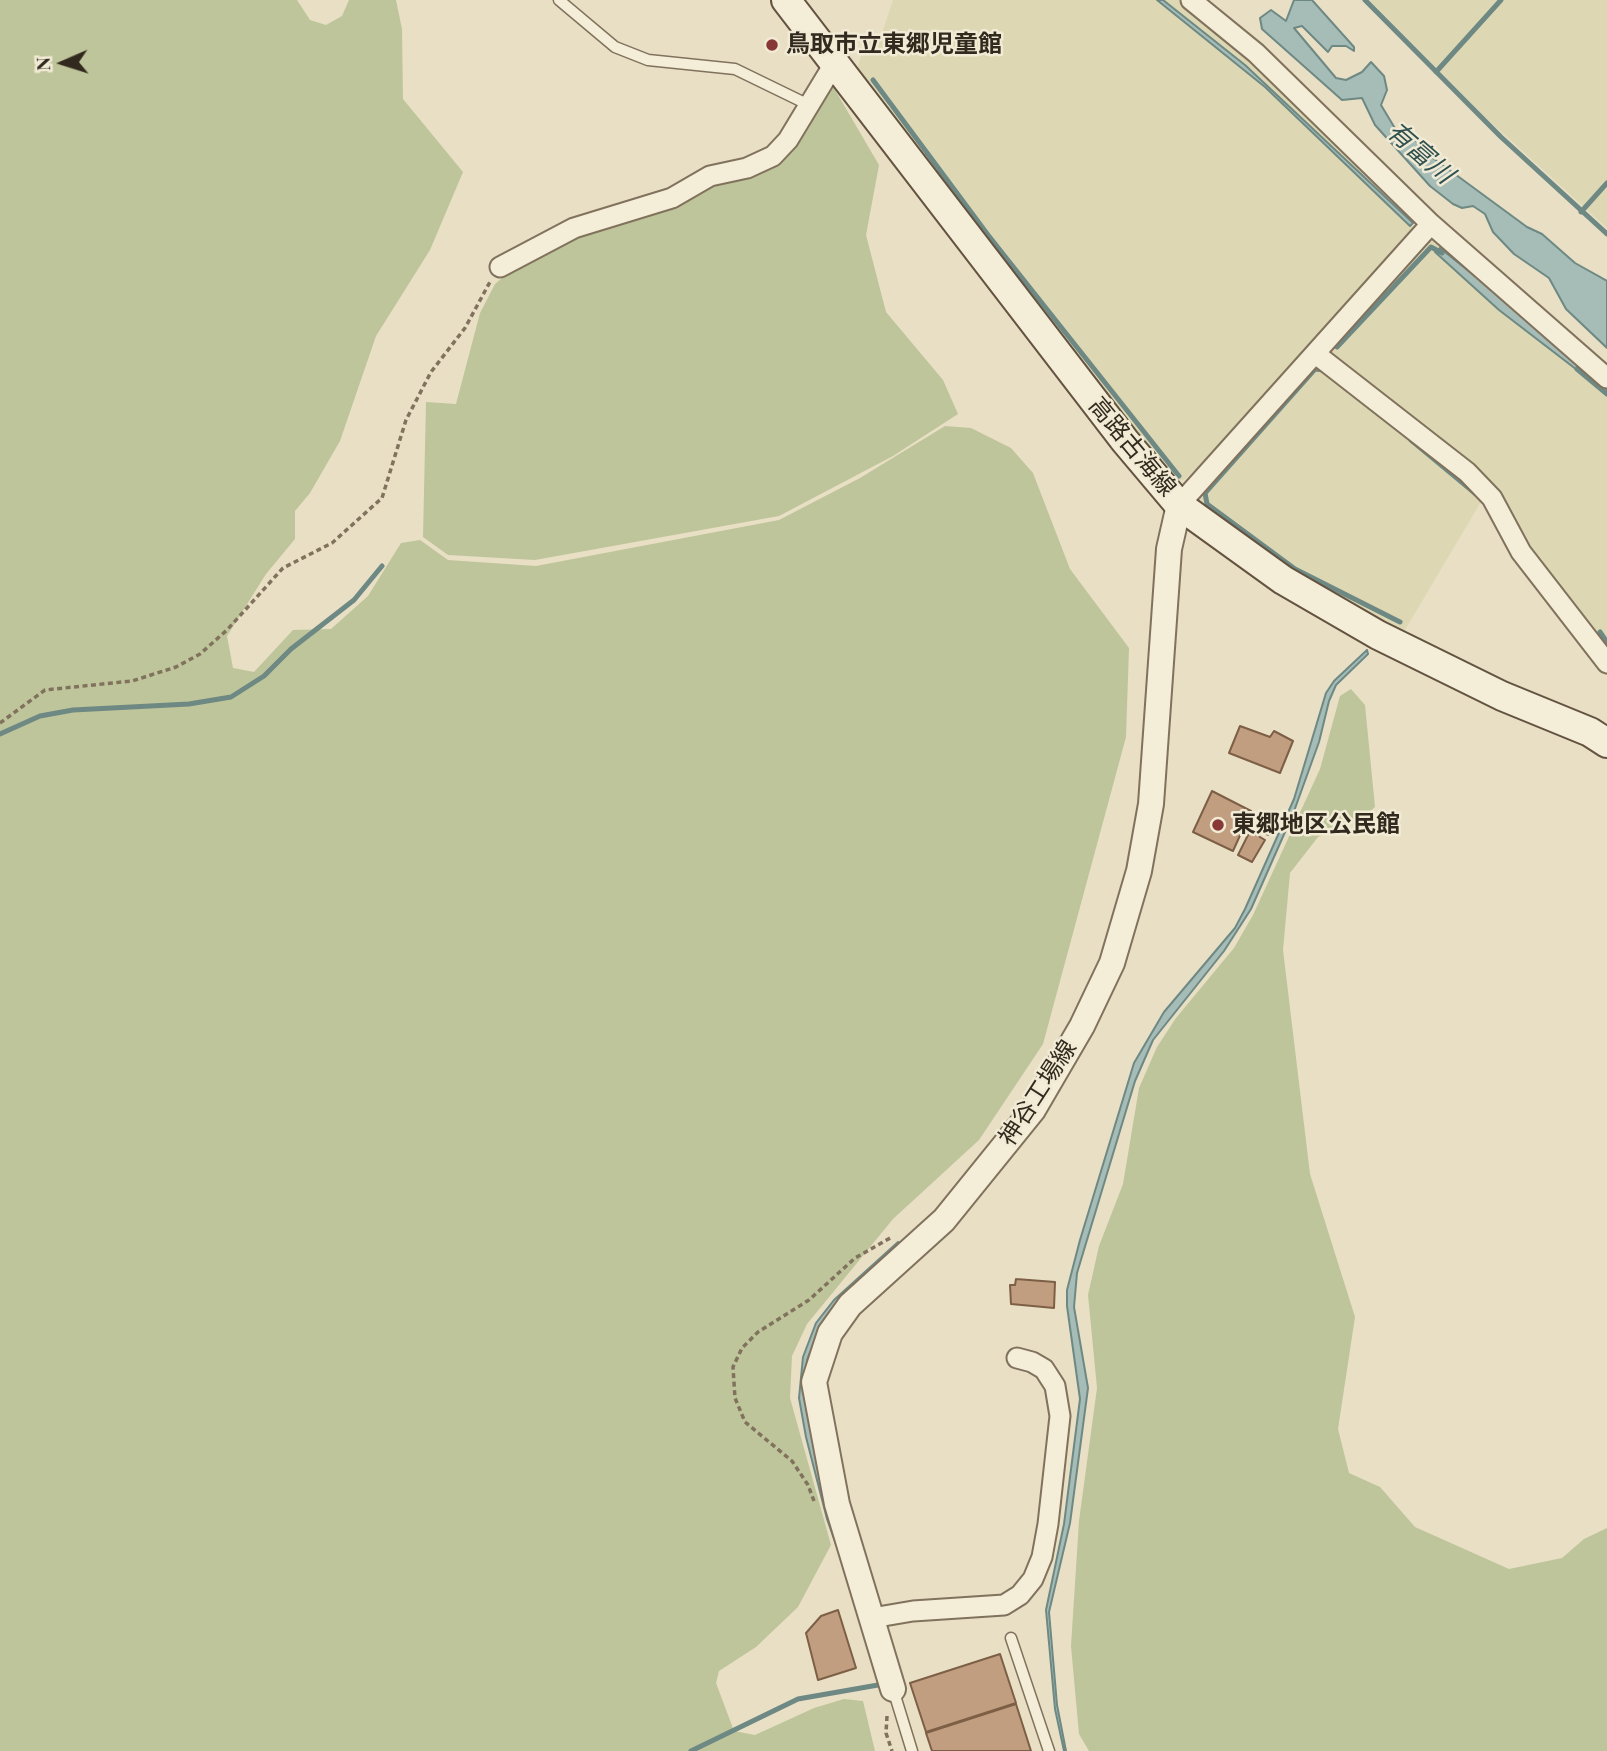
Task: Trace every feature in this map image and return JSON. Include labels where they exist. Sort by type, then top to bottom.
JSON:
[{"type":"main road","name":"高路古海線","points":[[786,0],[1125,442],[1180,505],[1283,580],[1378,635],[1502,696],[1601,731]]},
{"type":"street","points":[[1191,0],[1256,53],[1431,224],[1607,378]]},
{"type":"street","points":[[500,267],[574,228],[673,198],[710,176],[747,168],[773,156],[788,140],[834,64]]},
{"type":"street","points":[[1180,505],[1317,355],[1431,224]]},
{"type":"street","points":[[1317,355],[1476,480],[1492,498],[1521,552],[1607,663]]},
{"type":"street","name":"神谷工場線","points":[[893,1689],[837,1504],[814,1382],[830,1333],[850,1305],[944,1220],[1033,1110],[1082,1026],[1112,962],[1139,871],[1151,804],[1169,549],[1180,505]]},
{"type":"street","points":[[872,1618],[914,1611],[1004,1605],[1020,1595],[1033,1579],[1048,1524],[1060,1416],[1055,1386],[1044,1369],[1017,1358]]},
{"type":"lane","points":[[559,0],[615,47],[648,60],[735,69],[809,106]]},
{"type":"lane","points":[[1012,1638],[1049,1751]]},
{"type":"lane","points":[[893,1689],[912,1751]]},
{"type":"path","points":[[0,723],[45,690],[132,681],[176,667],[200,654],[227,630],[284,568],[332,543],[382,498],[406,420],[431,372],[465,328],[482,293],[500,267]]},
{"type":"shaded area","points":[[893,0],[1180,0],[1268,73],[1408,209],[1415,234],[1206,459],[1184,480],[1171,481],[856,74],[864,45],[881,36]]},
{"type":"shaded area","points":[[1369,0],[1607,0],[1607,228],[1485,117]]},
{"type":"shaded area","points":[[1432,240],[1444,240],[1607,385],[1607,653],[1527,540],[1499,491],[1327,351]]},
{"type":"shaded area","points":[[1325,366],[1485,495],[1402,635],[1361,616],[1201,511],[1200,492],[1313,367]]},
{"type":"green space","points":[[0,0],[297,0],[310,20],[326,25],[342,16],[349,0],[396,0],[402,29],[403,99],[463,172],[430,250],[376,336],[340,441],[310,493],[295,511],[295,539],[266,574],[227,636],[233,668],[254,672],[293,630],[331,629],[368,596],[401,543],[420,540],[448,560],[536,566],[779,520],[860,478],[945,426],[971,428],[1011,448],[1033,473],[1070,569],[1129,648],[1126,737],[1043,1044],[979,1140],[893,1219],[807,1324],[792,1356],[790,1398],[831,1545],[798,1607],[756,1647],[719,1671],[716,1683],[734,1731],[755,1735],[814,1708],[844,1699],[863,1701],[875,1751],[0,1751]]},
{"type":"green space","points":[[831,83],[879,165],[866,235],[886,312],[943,380],[958,414],[893,456],[779,516],[535,560],[448,555],[423,537],[426,402],[456,404],[480,313],[495,284],[533,252],[712,181],[759,172]]},
{"type":"green space","points":[[1351,689],[1365,705],[1375,807],[1366,815],[1318,837],[1290,873],[1283,950],[1310,1174],[1355,1317],[1338,1429],[1349,1473],[1380,1487],[1415,1527],[1509,1569],[1562,1558],[1584,1539],[1607,1528],[1607,1751],[1089,1751],[1079,1734],[1071,1646],[1079,1521],[1097,1388],[1088,1295],[1099,1246],[1123,1184],[1139,1088],[1157,1047],[1176,1018],[1234,948],[1253,915],[1320,769],[1340,696]]},
{"type":"water","points":[[1157,0],[1163,0],[1245,65],[1413,223],[1410,226],[1265,87]]},
{"type":"water","name":"有富川","points":[[1294,0],[1312,0],[1354,47],[1354,51],[1346,46],[1332,46],[1328,52],[1302,26],[1294,28],[1336,78],[1346,80],[1362,72],[1371,62],[1384,76],[1387,90],[1381,105],[1396,130],[1418,142],[1429,155],[1527,227],[1542,234],[1575,263],[1607,281],[1607,348],[1566,309],[1549,278],[1514,254],[1493,232],[1485,214],[1473,206],[1462,208],[1453,204],[1430,186],[1375,125],[1362,98],[1342,100],[1262,29],[1260,18],[1271,10],[1286,21]]},
{"type":"water","points":[[1440,248],[1607,382],[1607,393],[1499,310],[1435,252]]},
{"type":"water","points":[[1367,650],[1368,654],[1336,685],[1293,814],[1251,909],[1224,951],[1153,1040],[1135,1081],[1077,1273],[1074,1307],[1088,1388],[1070,1523],[1049,1612],[1064,1751],[1055,1709],[1046,1610],[1064,1524],[1080,1399],[1067,1290],[1080,1240],[1134,1063],[1164,1012],[1235,928],[1294,799],[1326,693],[1334,681]]},
{"type":"water","points":[[898,1242],[901,1245],[820,1327],[807,1360],[805,1400],[816,1456],[842,1548],[838,1550],[827,1519],[806,1437],[799,1398],[803,1357],[816,1323],[834,1300]]},
{"type":"building","points":[[1240,726],[1270,737],[1274,731],[1293,741],[1280,773],[1229,753]]},
{"type":"building","points":[[1212,791],[1251,811],[1233,851],[1193,832]]},
{"type":"building","points":[[1263,818],[1273,822],[1269,835],[1258,831]]},
{"type":"building","points":[[1250,831],[1265,840],[1252,862],[1238,855]]},
{"type":"building","points":[[1016,1279],[1055,1282],[1054,1308],[1011,1304],[1010,1285],[1015,1285]]},
{"type":"building","points":[[838,1610],[856,1668],[818,1680],[806,1633],[821,1616]]},
{"type":"building","points":[[1000,1654],[1016,1703],[926,1732],[910,1683]]},
{"type":"building","points":[[1016,1704],[1031,1751],[932,1751],[926,1733]]},
{"type":"waterway","points":[[1365,0],[1501,137],[1607,234]]},
{"type":"waterway","points":[[1436,72],[1501,0]]},
{"type":"waterway","points":[[873,80],[988,235],[1179,476]]},
{"type":"waterway","points":[[1581,212],[1607,183]]},
{"type":"waterway","points":[[1337,347],[1431,247],[1442,253]]},
{"type":"waterway","points":[[1324,370],[1315,369],[1205,493],[1207,504],[1295,569],[1400,622]]},
{"type":"waterway","points":[[1577,369],[1607,394]]},
{"type":"waterway","points":[[1411,440],[1476,494]]},
{"type":"waterway","points":[[0,734],[40,716],[73,710],[189,704],[231,697],[264,676],[291,649],[354,600],[382,566]]},
{"type":"waterway","points":[[1600,632],[1607,642]]},
{"type":"waterway","points":[[691,1751],[798,1699],[878,1685]]},
{"type":"place","name":"鳥取市立東郷児童館","points":[[772,45]]},
{"type":"place","name":"東郷地区公民館","points":[[1218,825]]}]
